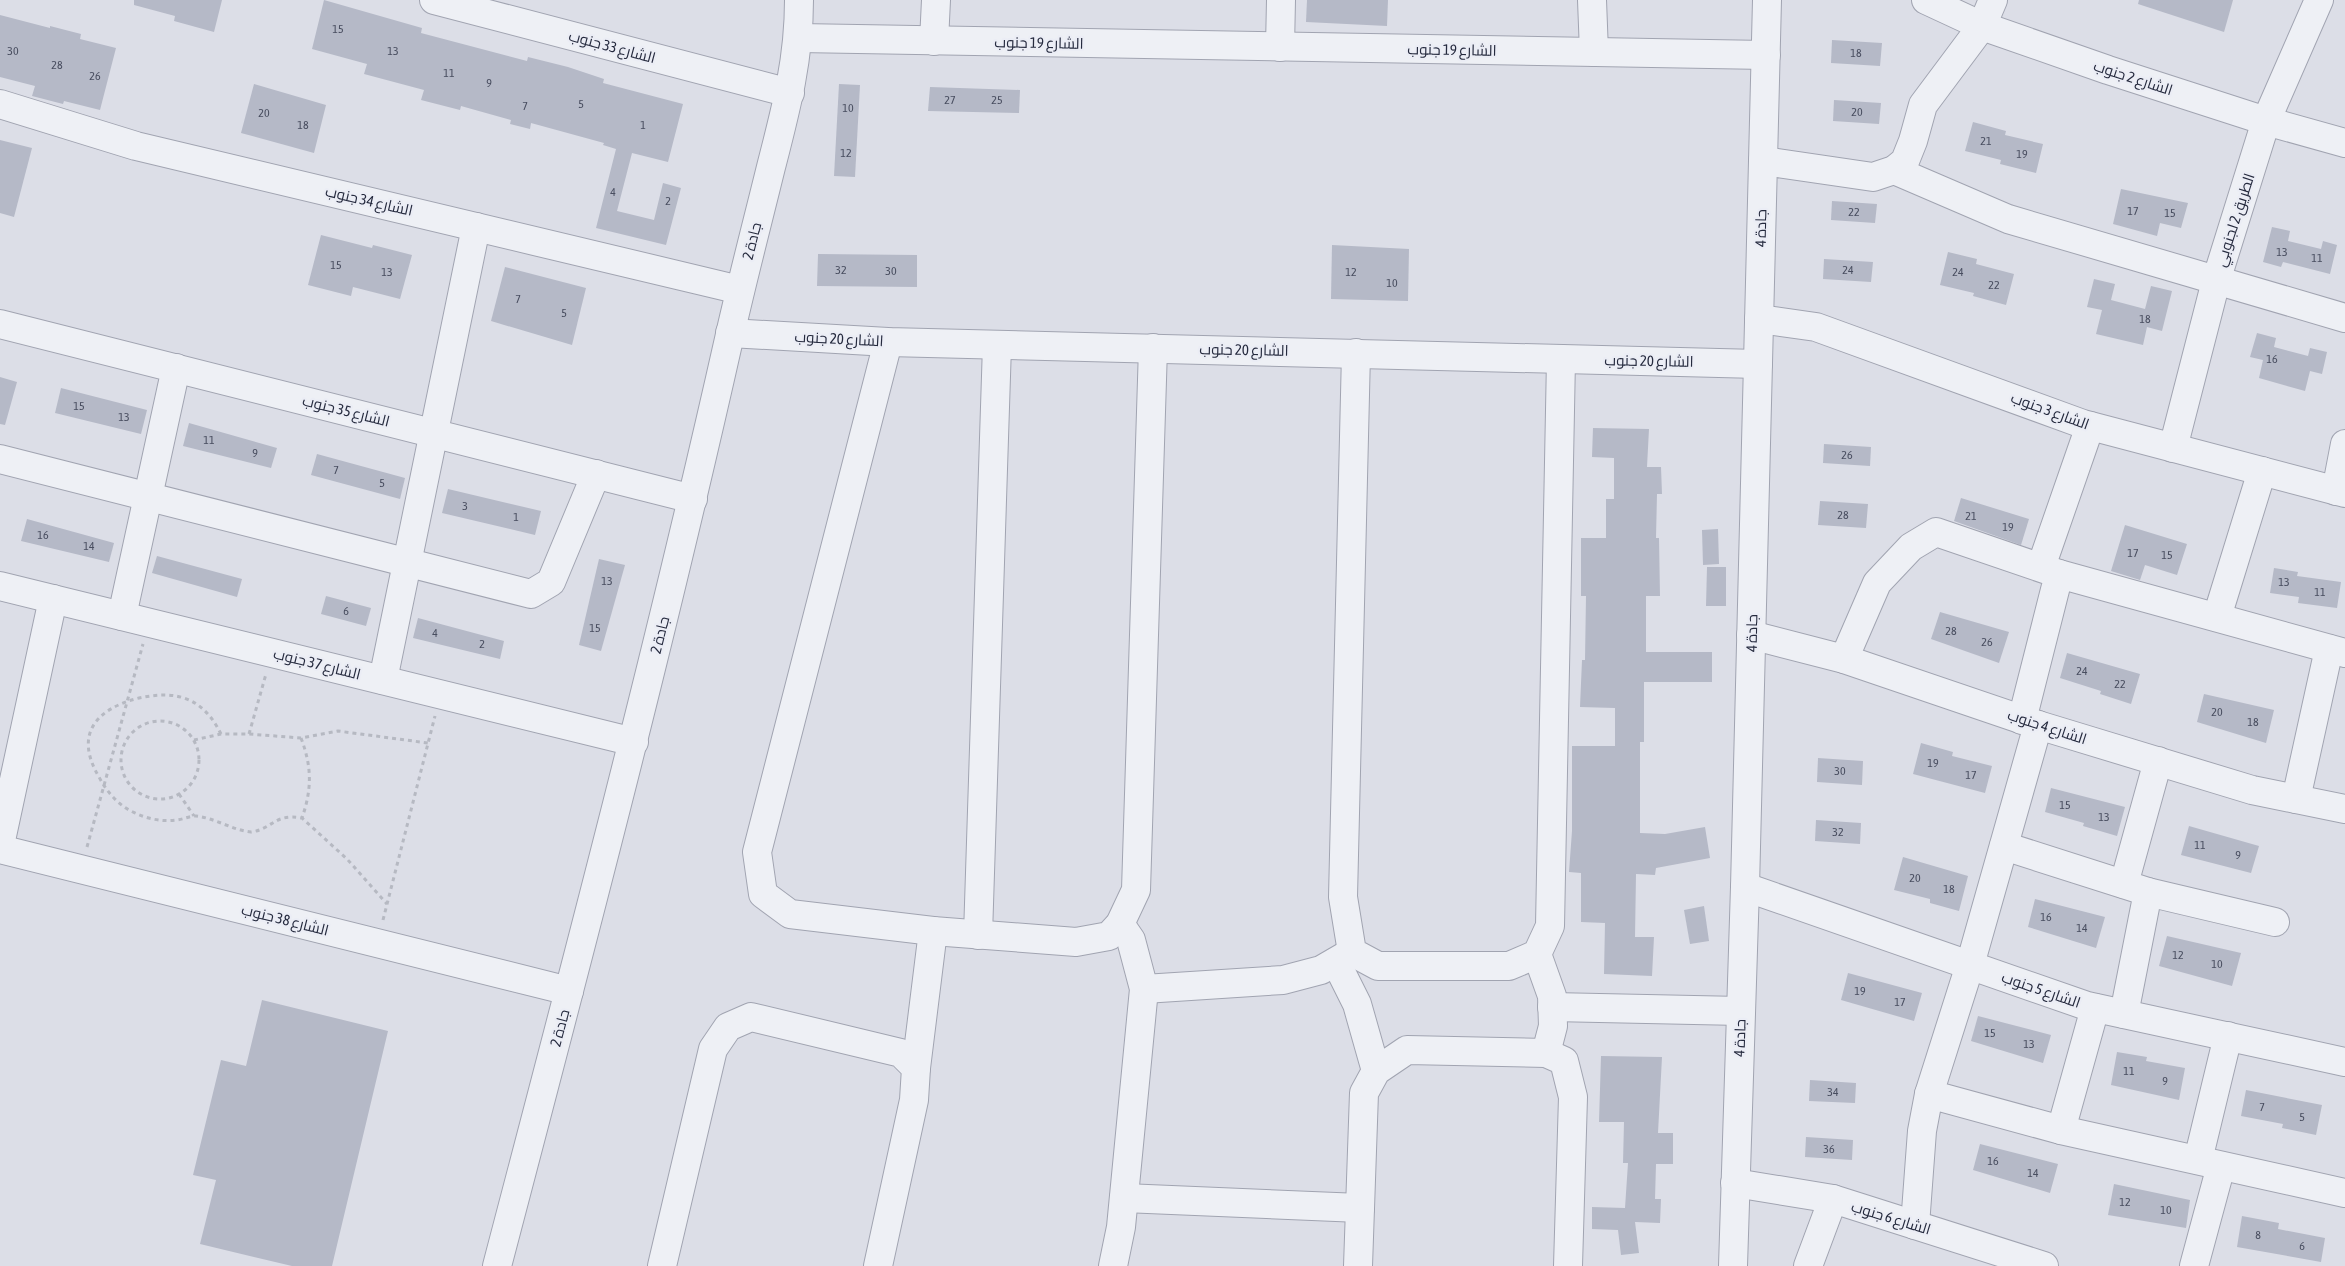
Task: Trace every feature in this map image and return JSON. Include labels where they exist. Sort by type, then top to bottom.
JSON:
[{"type":"street","name":"الشارع 33 جنوب","points":[[434,0],[790,93]]},
{"type":"street","name":"جادة 2","points":[[497,1266],[634,742],[693,499],[740,290],[790,93],[799,38],[799,0]]},
{"type":"street","points":[[934,42],[936,0]]},
{"type":"street","points":[[1280,47],[1281,0]]},
{"type":"street","points":[[1592,0],[1594,52]]},
{"type":"street","name":"جادة 4","points":[[1733,1266],[1752,635],[1768,0]]},
{"type":"street","name":"الشارع 2 جنوب","points":[[1926,0],[1982,26],[2266,120],[2345,142]]},
{"type":"street","points":[[1763,161],[1872,177],[1894,170],[1905,161],[1913,142],[1923,105],[1982,26],[1993,0]]},
{"type":"street","name":"الطريق 2 لجنوبي","points":[[2173,448],[2216,280],[2266,120],[2319,0]]},
{"type":"street","name":"الشارع 19 جنوب","points":[[799,38],[934,42],[1766,55]]},
{"type":"street","name":"الشارع 34 جنوب","points":[[0,104],[136,146],[740,290]]},
{"type":"street","points":[[1894,170],[2008,219],[2345,318]]},
{"type":"street","points":[[383,680],[476,226]]},
{"type":"street","name":"الشارع 3 جنوب","points":[[1759,319],[1816,327],[2090,426],[2341,492]]},
{"type":"street","name":"الشارع 35 جنوب","points":[[0,324],[693,499]]},
{"type":"street","name":"الشارع 20 جنوب","points":[[730,333],[888,342],[1758,364]]},
{"type":"street","points":[[888,342],[757,852],[763,894],[790,914],[933,931],[1076,942],[1109,936],[1120,924],[1136,890],[1153,348]]},
{"type":"street","points":[[978,935],[997,345]]},
{"type":"street","points":[[1356,353],[1343,897],[1344,957],[1376,1071]]},
{"type":"street","points":[[1144,989],[1283,980],[1321,970],[1344,957],[1378,966],[1509,966],[1537,954],[1550,926],[1561,359]]},
{"type":"street","points":[[122,616],[176,368]]},
{"type":"street","points":[[1915,1225],[1922,1131],[1929,1094],[1970,965],[2004,846],[2030,722],[2050,571],[2090,426]]},
{"type":"street","points":[[2341,492],[2345,444]]},
{"type":"street","points":[[0,459],[531,594],[552,582],[596,474]]},
{"type":"street","points":[[2217,618],[2262,471]]},
{"type":"street","points":[[1844,659],[1877,583],[1911,547],[1936,532],[2050,571],[2337,651],[2296,799]]},
{"type":"street","name":"الشارع 37 جنوب","points":[[0,586],[634,742]]},
{"type":"street","points":[[0,845],[53,599]]},
{"type":"street","name":"الشارع 4 جنوب","points":[[1752,635],[1844,659],[2030,722],[2252,790],[2345,809]]},
{"type":"street","points":[[2124,1014],[2136,888],[2158,762]]},
{"type":"street","points":[[2004,846],[2136,888],[2275,922]]},
{"type":"street","name":"الشارع 38 جنوب","points":[[0,849],[569,991]]},
{"type":"street","name":"الشارع 5 جنوب","points":[[1745,887],[2095,1008],[2345,1062]]},
{"type":"street","points":[[1113,1266],[1124,1198],[1144,989],[1131,940],[1120,924]]},
{"type":"street","points":[[878,1266],[914,1100],[916,1068],[933,931]]},
{"type":"street","points":[[1537,954],[1552,996],[1553,1026],[1546,1053]]},
{"type":"street","points":[[1552,1007],[1741,1011]]},
{"type":"street","points":[[2061,1130],[2095,1008]]},
{"type":"street","points":[[662,1266],[713,1049],[728,1027],[751,1017],[901,1053],[916,1068]]},
{"type":"street","points":[[2194,1266],[2228,1036]]},
{"type":"street","points":[[1358,1266],[1364,1093],[1376,1071],[1407,1050],[1546,1053],[1564,1061],[1573,1097],[1568,1266]]},
{"type":"street","points":[[1929,1094],[2061,1130],[2345,1193]]},
{"type":"street","name":"الشارع 6 جنوب","points":[[1735,1183],[1833,1200],[2044,1266]]},
{"type":"street","points":[[1124,1198],[1360,1208]]},
{"type":"street","points":[[1808,1266],[1833,1200]]},
{"type":"path","points":[[81,870],[149,623]]},
{"type":"path","points":[[249,734],[272,653]]},
{"type":"path","points":[[377,943],[440,694]]},
{"type":"path","points":[[221,734],[207,712],[184,698],[158,695],[127,702],[102,713],[90,730],[88,741],[89,756],[103,785],[118,803],[131,812],[146,818],[162,821],[194,816],[251,832],[259,830],[279,818],[302,818],[347,859],[386,904]]},
{"type":"path","points":[[159,720],[178,725],[194,740],[199,761],[197,772],[192,783],[178,794],[160,799],[148,797],[137,792],[123,773],[122,749],[133,730],[141,725],[159,720]]},
{"type":"path","points":[[194,740],[221,734],[301,738],[338,732],[354,732],[428,743]]},
{"type":"path","points":[[301,738],[308,758],[311,778],[309,799],[302,818]]},
{"type":"path","points":[[178,794],[194,816]]},
{"type":"building","points":[[134,0],[222,0],[214,32],[174,21],[175,16],[134,5]]},
{"type":"building","points":[[324,0],[422,28],[421,33],[527,61],[528,57],[568,67],[604,79],[603,83],[683,104],[668,162],[632,153],[617,211],[654,220],[663,183],[681,188],[666,245],[596,228],[616,149],[603,145],[604,143],[531,123],[530,129],[510,124],[511,120],[461,106],[460,110],[421,100],[424,90],[364,74],[367,64],[312,49]]},
{"type":"building","points":[[1307,0],[1388,0],[1387,26],[1306,22]]},
{"type":"building","points":[[2139,0],[2233,0],[2224,32],[2138,4]]},
{"type":"building","points":[[0,15],[81,34],[80,39],[116,48],[100,110],[64,101],[63,104],[32,96],[35,86],[0,77]]},
{"type":"building","points":[[1832,40],[1882,43],[1880,66],[1831,63]]},
{"type":"building","points":[[254,84],[326,105],[314,153],[241,133]]},
{"type":"building","points":[[839,84],[860,85],[855,177],[834,176]]},
{"type":"building","points":[[930,87],[1020,90],[1019,113],[928,111]]},
{"type":"building","points":[[1834,100],[1881,103],[1879,124],[1833,121]]},
{"type":"building","points":[[1973,122],[2006,131],[2005,135],[2043,144],[2036,173],[2000,164],[2001,160],[1965,151]]},
{"type":"building","points":[[0,140],[32,148],[14,217],[0,213]]},
{"type":"building","points":[[2121,189],[2188,203],[2181,228],[2160,223],[2157,236],[2113,224]]},
{"type":"building","points":[[1832,201],[1877,204],[1875,223],[1831,220]]},
{"type":"building","points":[[2272,227],[2290,231],[2288,241],[2321,249],[2323,241],[2337,245],[2330,274],[2283,262],[2281,267],[2263,262]]},
{"type":"building","points":[[321,235],[372,248],[373,245],[412,255],[400,299],[353,287],[351,296],[308,285]]},
{"type":"building","points":[[1332,245],[1409,249],[1408,301],[1331,299]]},
{"type":"building","points":[[1948,252],[1977,259],[1976,264],[2014,274],[2006,305],[1973,296],[1974,293],[1940,285]]},
{"type":"building","points":[[818,254],[917,255],[917,287],[817,286]]},
{"type":"building","points":[[1824,259],[1873,262],[1871,282],[1823,279]]},
{"type":"building","points":[[505,267],[586,288],[572,345],[491,321]]},
{"type":"building","points":[[2094,279],[2115,284],[2111,300],[2145,309],[2151,286],[2172,291],[2162,331],[2147,327],[2143,345],[2096,334],[2102,310],[2087,307]]},
{"type":"building","points":[[2257,333],[2276,338],[2274,347],[2308,356],[2310,348],[2327,352],[2322,374],[2310,371],[2305,391],[2259,378],[2263,360],[2250,357]]},
{"type":"building","points":[[0,377],[17,382],[5,425],[0,424]]},
{"type":"building","points":[[61,388],[147,410],[141,434],[55,413]]},
{"type":"building","points":[[189,423],[277,448],[271,468],[183,446]]},
{"type":"building","points":[[1593,428],[1649,429],[1647,467],[1661,467],[1662,494],[1657,494],[1656,538],[1659,538],[1660,596],[1646,596],[1646,652],[1712,652],[1712,682],[1644,682],[1644,742],[1640,742],[1640,833],[1665,834],[1705,827],[1710,858],[1656,868],[1655,875],[1636,874],[1635,937],[1654,937],[1652,976],[1604,974],[1605,923],[1581,922],[1581,873],[1569,872],[1572,831],[1572,746],[1615,746],[1615,708],[1580,707],[1582,660],[1585,660],[1586,596],[1581,596],[1581,538],[1606,538],[1606,499],[1614,499],[1614,458],[1592,457]]},
{"type":"building","points":[[1824,444],[1871,447],[1870,466],[1823,463]]},
{"type":"building","points":[[317,454],[405,478],[400,499],[311,475]]},
{"type":"building","points":[[448,489],[541,511],[535,535],[442,513]]},
{"type":"building","points":[[1961,498],[2029,519],[2021,545],[1954,521]]},
{"type":"building","points":[[1820,501],[1868,504],[1866,528],[1818,525]]},
{"type":"building","points":[[27,519],[114,543],[109,562],[21,541]]},
{"type":"building","points":[[2125,525],[2187,544],[2177,575],[2145,565],[2140,580],[2111,571]]},
{"type":"building","points":[[1718,529],[1719,564],[1703,565],[1702,530]]},
{"type":"building","points":[[157,556],[242,579],[237,597],[152,573]]},
{"type":"building","points":[[599,559],[625,565],[601,651],[579,645]]},
{"type":"building","points":[[1707,567],[1726,567],[1726,606],[1706,606]]},
{"type":"building","points":[[2274,568],[2298,572],[2297,576],[2341,582],[2337,608],[2298,603],[2299,597],[2270,593]]},
{"type":"building","points":[[326,596],[371,608],[366,626],[321,614]]},
{"type":"building","points":[[1940,612],[2009,632],[1999,663],[1931,639]]},
{"type":"building","points":[[418,618],[504,641],[500,659],[413,638]]},
{"type":"building","points":[[2067,653],[2140,674],[2131,704],[2100,694],[2101,691],[2060,678]]},
{"type":"building","points":[[2204,694],[2274,710],[2266,743],[2197,722]]},
{"type":"building","points":[[1921,743],[1953,752],[1952,756],[1992,766],[1985,793],[1913,774]]},
{"type":"building","points":[[1818,758],[1863,761],[1862,785],[1817,782]]},
{"type":"building","points":[[2051,788],[2125,807],[2117,836],[2083,826],[2084,823],[2045,812]]},
{"type":"building","points":[[1816,820],[1861,823],[1860,844],[1815,841]]},
{"type":"building","points":[[2189,826],[2259,846],[2251,873],[2181,855]]},
{"type":"building","points":[[1903,857],[1968,876],[1959,911],[1930,903],[1930,899],[1894,890]]},
{"type":"building","points":[[2035,899],[2105,917],[2096,948],[2028,927]]},
{"type":"building","points":[[1704,906],[1709,941],[1690,944],[1684,910]]},
{"type":"building","points":[[2167,936],[2241,953],[2232,986],[2159,966]]},
{"type":"building","points":[[1848,973],[1922,993],[1914,1021],[1841,1000]]},
{"type":"building","points":[[262,1000],[388,1031],[332,1266],[292,1266],[200,1244],[216,1180],[193,1175],[221,1060],[246,1066]]},
{"type":"building","points":[[1978,1016],[2051,1035],[2043,1063],[1971,1041]]},
{"type":"building","points":[[2117,1052],[2147,1057],[2146,1061],[2185,1068],[2179,1100],[2111,1085]]},
{"type":"building","points":[[1601,1056],[1662,1057],[1658,1133],[1673,1133],[1673,1164],[1656,1164],[1655,1199],[1661,1199],[1660,1223],[1635,1222],[1639,1253],[1621,1255],[1618,1230],[1592,1229],[1592,1207],[1625,1208],[1628,1163],[1623,1163],[1624,1122],[1599,1122]]},
{"type":"building","points":[[1810,1080],[1856,1083],[1855,1103],[1809,1101]]},
{"type":"building","points":[[2246,1090],[2322,1105],[2316,1135],[2282,1128],[2283,1124],[2241,1116]]},
{"type":"building","points":[[1806,1137],[1853,1140],[1852,1160],[1805,1157]]},
{"type":"building","points":[[1980,1144],[2058,1164],[2050,1193],[1973,1170]]},
{"type":"building","points":[[2114,1184],[2190,1200],[2186,1228],[2108,1215]]},
{"type":"building","points":[[2242,1216],[2279,1223],[2278,1229],[2325,1238],[2321,1262],[2237,1247]]}]
